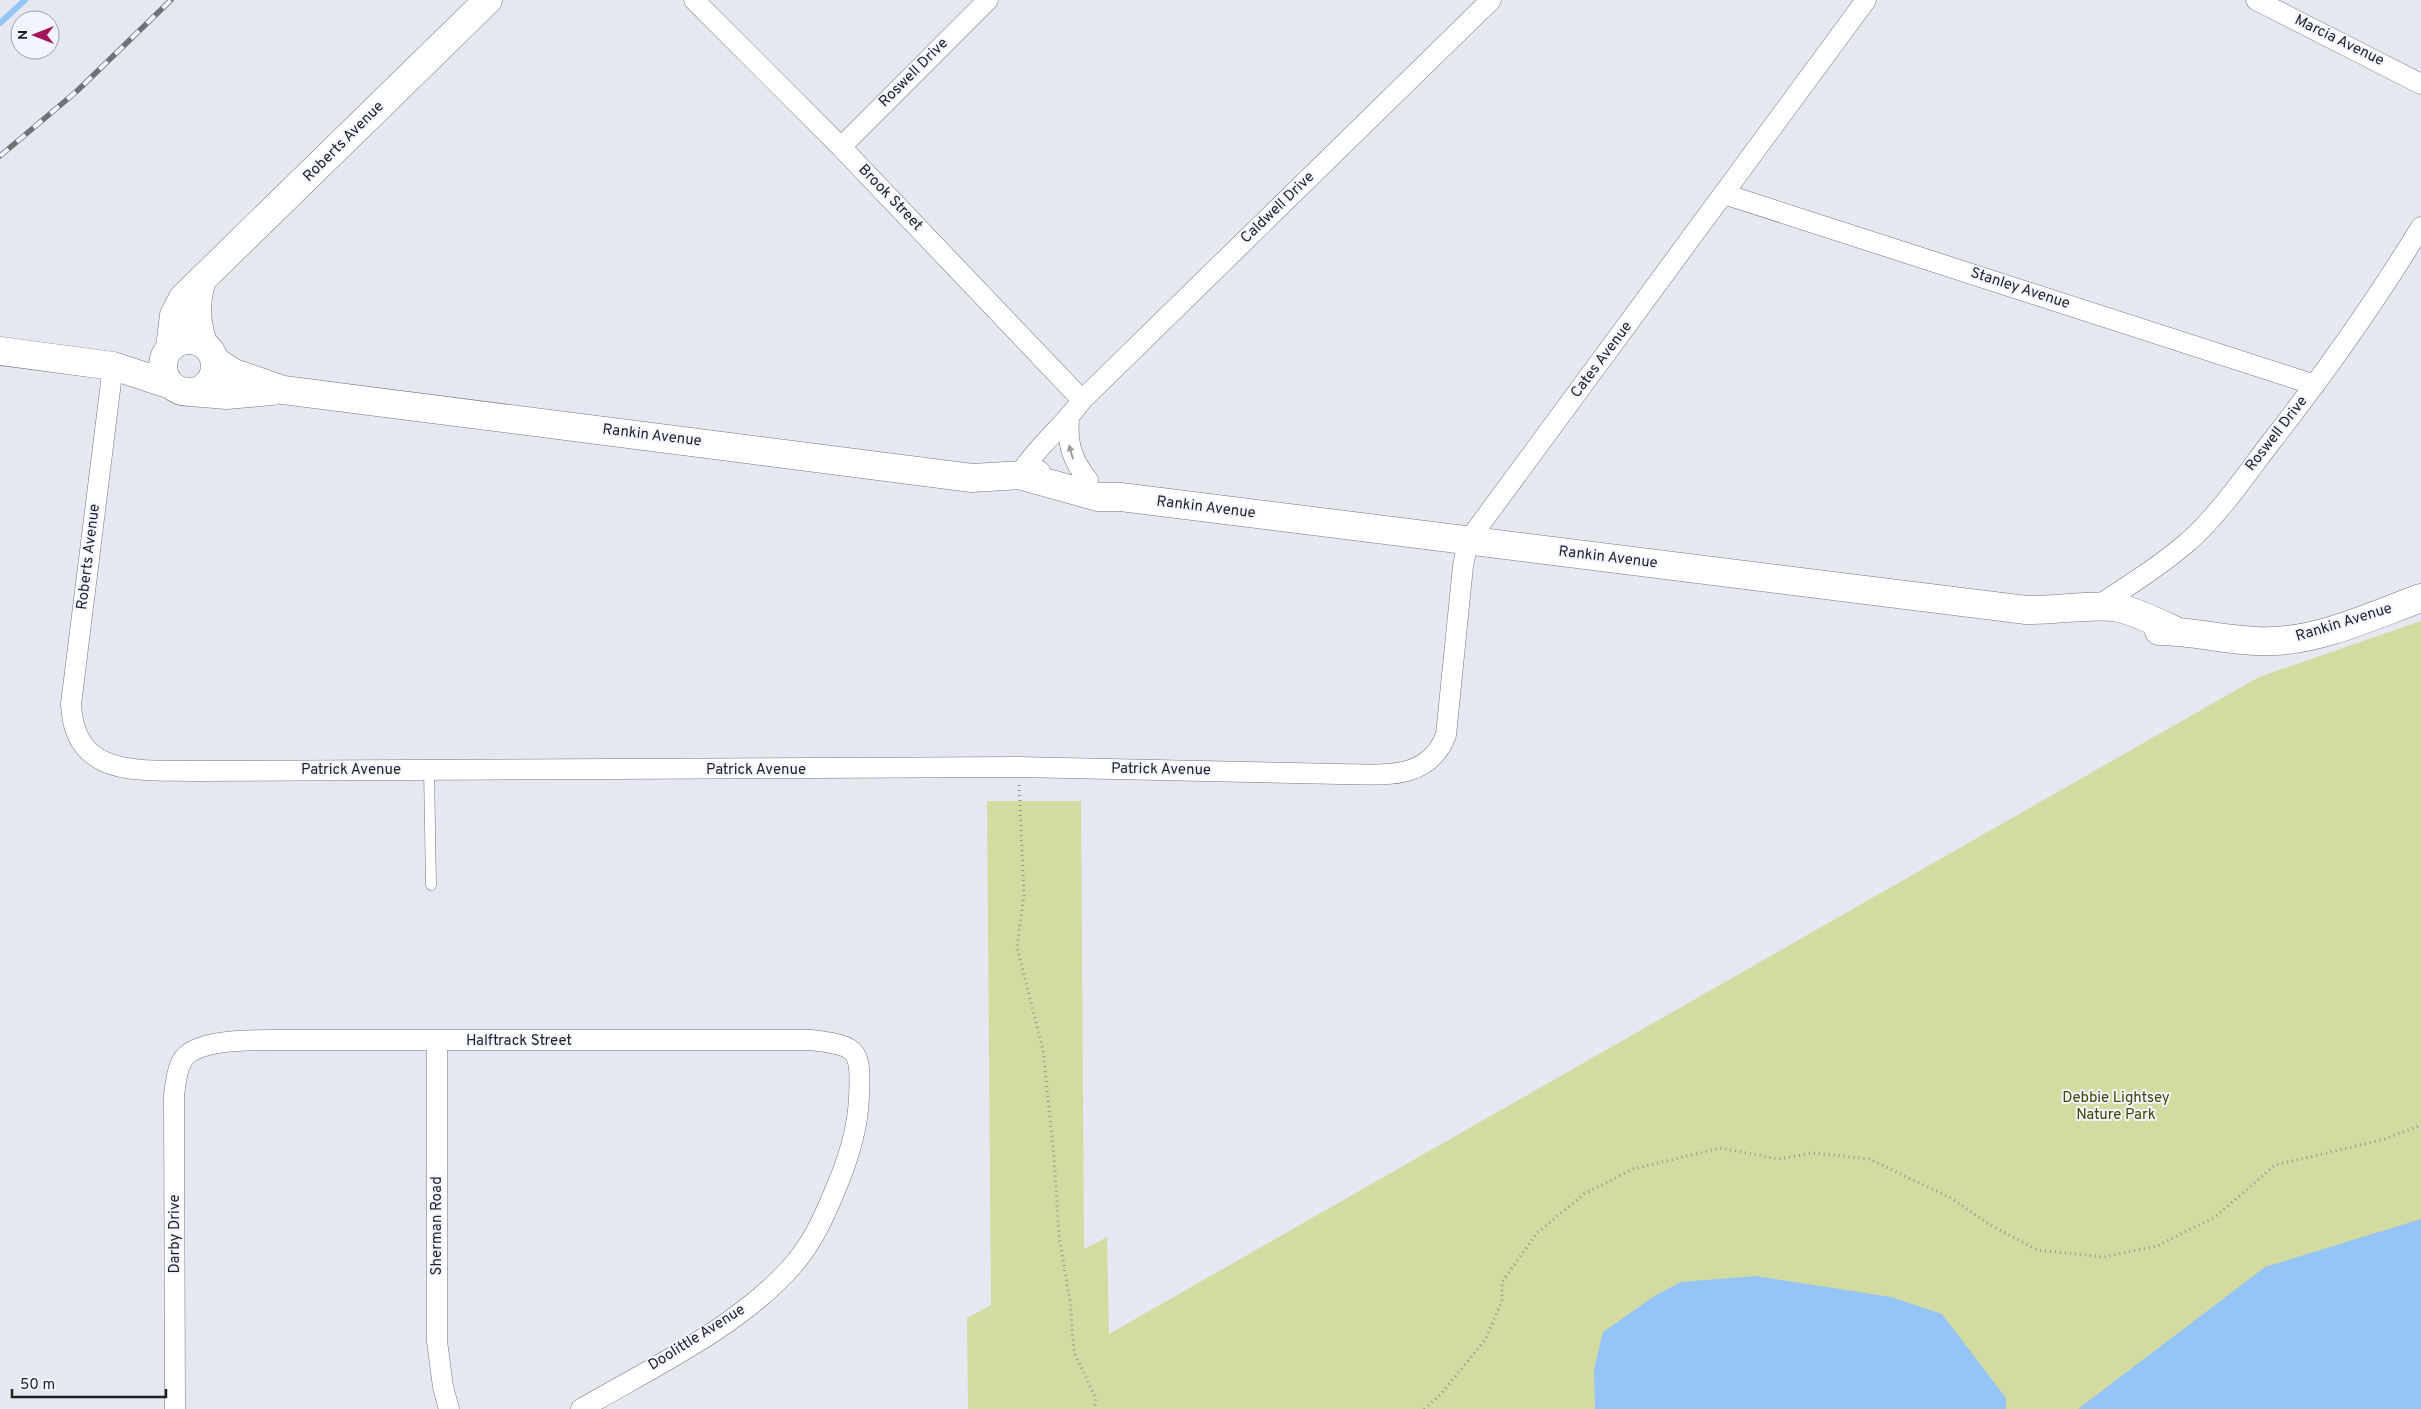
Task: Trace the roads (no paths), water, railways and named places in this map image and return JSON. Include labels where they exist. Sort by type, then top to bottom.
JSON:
[{"type":"street","name":"Roberts Avenue","points":[[168,350],[174,315],[184,298],[488,0]]},
{"type":"street","name":"Brook Street","points":[[694,0],[841,147],[1082,400]]},
{"type":"street","name":"Roswell Drive","points":[[841,147],[988,0]]},
{"type":"street","name":"Caldwell Drive","points":[[1020,475],[1049,436],[1069,419],[1082,400],[1491,0]]},
{"type":"street","name":"Cates Avenue","points":[[1433,758],[1441,748],[1446,735],[1463,566],[1468,541],[1866,0]]},
{"type":"street","name":"Marcia Avenue","points":[[2256,0],[2421,84]]},
{"type":"street","name":"Stanley Avenue","points":[[1724,194],[2315,385]]},
{"type":"street","name":"Roswell Drive","points":[[2096,607],[2160,564],[2190,540],[2222,506],[2315,385],[2402,259],[2421,226]]},
{"type":"street","points":[[201,283],[196,305],[198,328],[209,352],[212,378],[199,390],[181,388],[164,373],[164,359],[168,350],[182,340],[196,340],[209,352]]},
{"type":"street","name":"Rankin Avenue","points":[[112,366],[168,350]]},
{"type":"street","name":"Rankin Avenue","points":[[0,351],[112,366],[181,388],[228,395],[283,390]]},
{"type":"street","name":"Rankin Avenue","points":[[209,352],[234,373],[283,390],[972,478],[1056,473],[1100,484],[1121,497]]},
{"type":"street","name":"Roberts Avenue","points":[[82,746],[72,722],[71,704],[112,366]]},
{"type":"street","points":[[1069,419],[1070,450],[1074,462],[1088,480]]},
{"type":"street","name":"Rankin Avenue","points":[[1020,475],[1098,497],[1121,497],[2026,610],[2117,608],[2176,631],[2273,641],[2305,637],[2421,598]]},
{"type":"street","name":"Patrick Avenue","points":[[82,746],[97,758],[118,767],[143,770],[1018,767],[1378,774],[1411,770],[1423,766],[1433,758]]},
{"type":"street","name":"Halftrack Street","points":[[182,1060],[203,1046],[227,1042],[811,1040],[848,1048],[856,1056]]},
{"type":"street","name":"Sherman Road","points":[[437,1041],[437,1341],[448,1409]]},
{"type":"street","name":"Doolittle Avenue","points":[[581,1409],[733,1320],[768,1291],[794,1264],[809,1244],[826,1211],[849,1149],[859,1102],[860,1065],[856,1056]]},
{"type":"street","name":"Darby Drive","points":[[175,1409],[174,1095],[182,1060]]},
{"type":"lane","points":[[429,770],[431,885]]},
{"type":"water","points":[[2421,1219],[2421,1409],[2078,1409],[2265,1267]]},
{"type":"water","points":[[1755,1276],[1891,1297],[1942,1314],[2006,1398],[2006,1409],[1595,1409],[1594,1369],[1603,1332],[1656,1295],[1681,1282]]},
{"type":"waterway","points":[[0,23],[25,0]]},
{"type":"railway","points":[[0,156],[77,91],[171,0]]},
{"type":"park label","name":"Debbie Lightsey Nature Park","points":[[2116,1106]]}]
